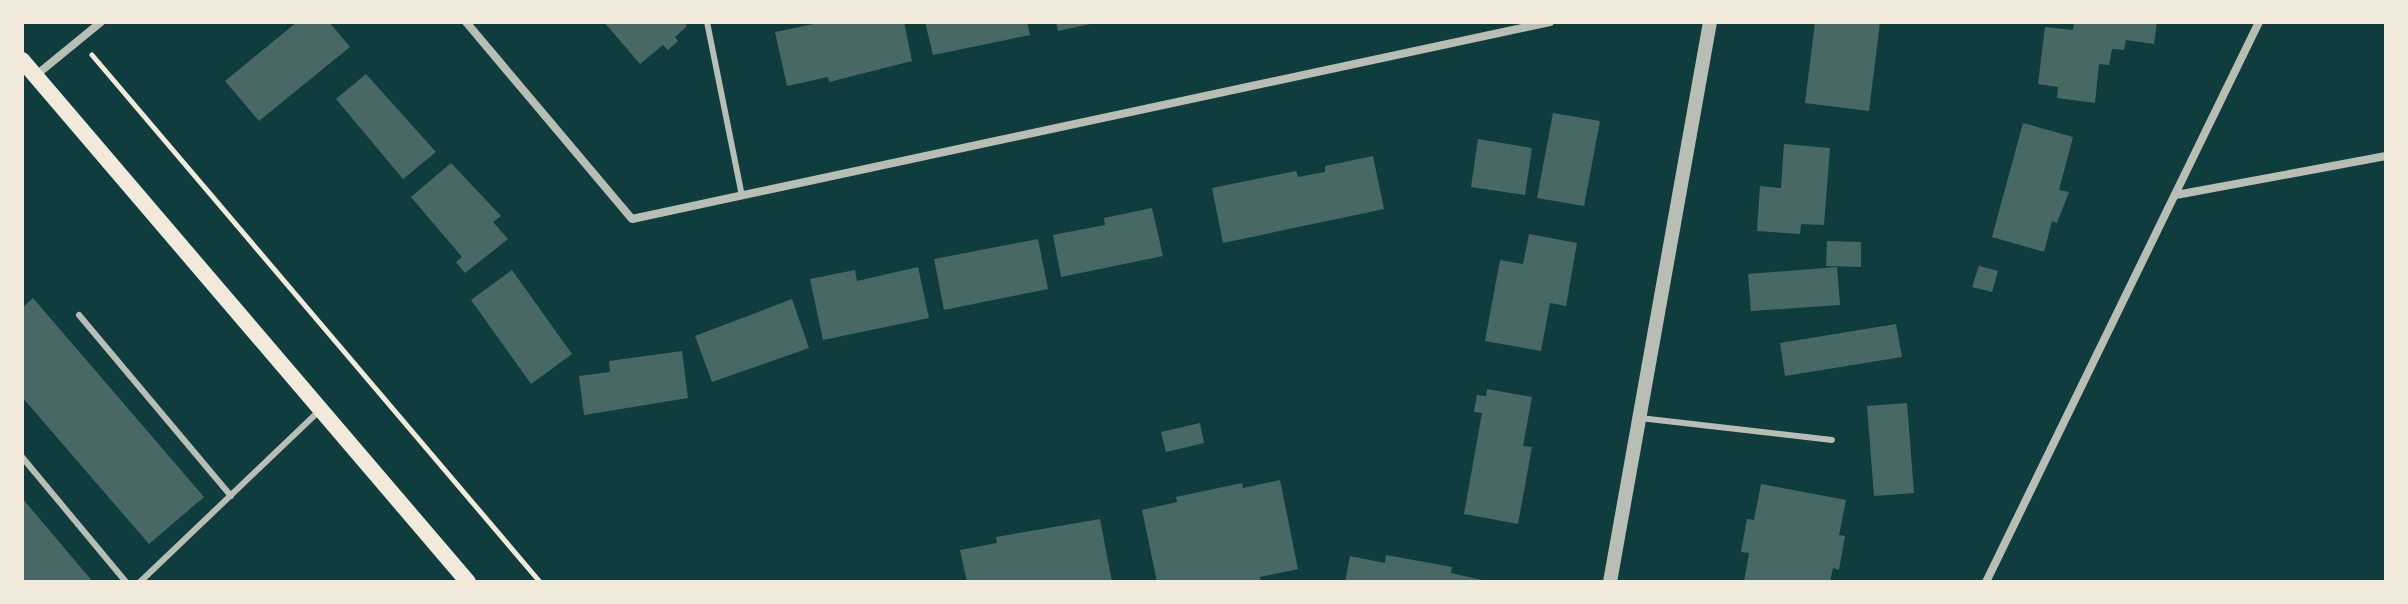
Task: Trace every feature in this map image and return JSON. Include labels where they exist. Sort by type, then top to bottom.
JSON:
[{"type":"main road","points":[[22,60],[468,582]]},
{"type":"street","points":[[35,76],[101,22]]},
{"type":"street","points":[[466,22],[632,219],[1550,22]]},
{"type":"street","points":[[1610,582],[1710,22]]},
{"type":"street","points":[[1986,582],[2259,22]]},
{"type":"street","points":[[2176,195],[2386,156]]},
{"type":"lane","points":[[707,22],[742,196]]},
{"type":"lane","points":[[79,315],[231,496]]},
{"type":"lane","points":[[140,582],[321,410]]},
{"type":"lane","points":[[1640,418],[1832,440]]},
{"type":"lane","points":[[22,457],[126,582]]},
{"type":"path","points":[[79,40],[540,582]]},
{"type":"building","points":[[297,22],[329,22],[350,47],[259,121],[225,81]]},
{"type":"building","points":[[604,22],[684,22],[687,26],[675,37],[678,41],[668,50],[663,45],[640,64]]},
{"type":"building","points":[[823,22],[904,22],[912,61],[829,82],[828,77],[787,86],[775,32]]},
{"type":"building","points":[[925,22],[1027,22],[1030,35],[933,55]]},
{"type":"building","points":[[1056,22],[1095,22],[1095,23],[1058,31]]},
{"type":"building","points":[[1815,22],[1880,22],[1869,111],[1805,103]]},
{"type":"building","points":[[2074,22],[2157,22],[2154,44],[2126,40],[2124,50],[2112,49],[2109,65],[2099,64],[2095,103],[2057,98],[2058,87],[2038,84],[2045,27],[2073,30]]},
{"type":"building","points":[[366,74],[436,152],[403,179],[336,99]]},
{"type":"building","points":[[1553,113],[1600,121],[1584,206],[1537,198]]},
{"type":"building","points":[[2023,123],[2073,137],[2059,190],[2069,192],[2057,223],[2052,221],[2044,252],[1992,237]]},
{"type":"building","points":[[1478,139],[1532,148],[1525,195],[1471,187]]},
{"type":"building","points":[[1784,144],[1830,148],[1824,225],[1801,224],[1800,234],[1757,231],[1760,186],[1781,188]]},
{"type":"building","points":[[1373,156],[1384,209],[1223,243],[1212,188],[1296,171],[1298,177],[1325,172],[1325,166]]},
{"type":"building","points":[[451,163],[501,216],[493,222],[508,239],[465,273],[456,262],[462,257],[411,197]]},
{"type":"building","points":[[1152,208],[1163,256],[1061,277],[1053,235],[1105,225],[1104,218]]},
{"type":"building","points":[[1529,234],[1577,243],[1566,306],[1550,303],[1541,351],[1485,341],[1500,260],[1523,264]]},
{"type":"building","points":[[1038,239],[1048,289],[944,310],[934,259]]},
{"type":"building","points":[[1827,241],[1861,242],[1861,267],[1826,266]]},
{"type":"building","points":[[1979,266],[1998,271],[1992,292],[1972,287]]},
{"type":"building","points":[[918,267],[929,318],[823,340],[810,279],[855,270],[857,281]]},
{"type":"building","points":[[1837,267],[1840,305],[1751,311],[1748,274]]},
{"type":"building","points":[[512,270],[572,354],[531,384],[471,300]]},
{"type":"building","points":[[33,298],[204,497],[149,544],[22,397],[22,308]]},
{"type":"building","points":[[792,299],[809,348],[712,382],[695,336]]},
{"type":"building","points":[[1896,324],[1902,357],[1785,376],[1780,343]]},
{"type":"building","points":[[682,351],[688,398],[584,415],[579,376],[610,372],[609,361]]},
{"type":"building","points":[[1487,389],[1532,397],[1523,446],[1532,447],[1518,524],[1464,514],[1482,413],[1474,412],[1477,395],[1486,396]]},
{"type":"building","points":[[1907,403],[1914,493],[1874,496],[1867,406]]},
{"type":"building","points":[[1200,423],[1204,443],[1166,452],[1161,432]]},
{"type":"building","points":[[1280,480],[1298,569],[1260,577],[1261,582],[1157,582],[1142,510],[1177,502],[1176,497],[1242,483],[1243,488]]},
{"type":"building","points":[[1761,484],[1846,500],[1839,535],[1845,536],[1839,570],[1833,568],[1830,582],[1744,582],[1749,553],[1741,552],[1747,519],[1754,520]]},
{"type":"building","points":[[22,498],[93,582],[22,582]]},
{"type":"building","points":[[1100,519],[1112,582],[967,582],[960,550],[997,543],[996,537]]},
{"type":"building","points":[[1386,555],[1452,567],[1451,573],[1491,582],[1345,582],[1350,556],[1385,563]]}]
